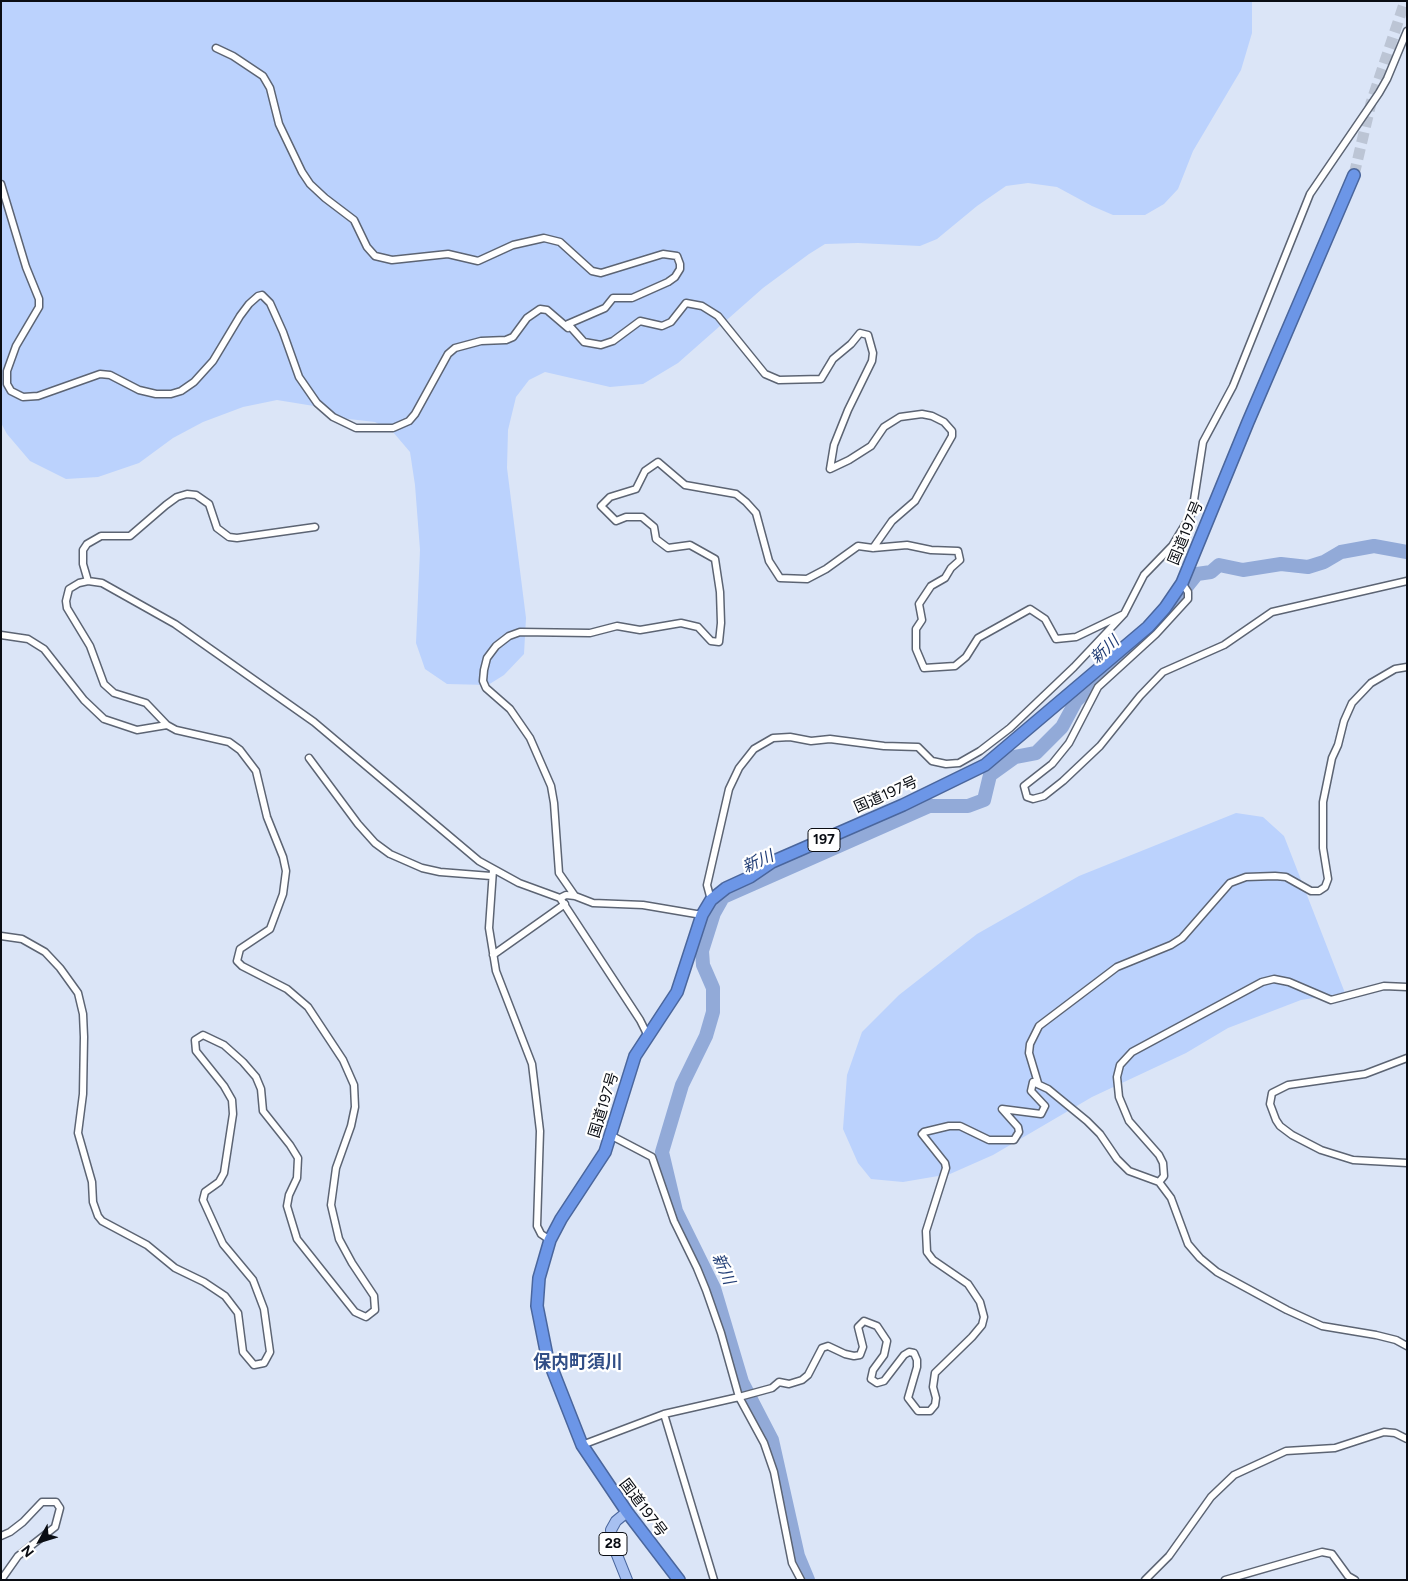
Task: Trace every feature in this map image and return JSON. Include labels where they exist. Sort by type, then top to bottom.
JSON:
[{"type":"highway","name":"国道197号","points":[[680,1580],[627,1512],[582,1445],[564,1404],[541,1332],[538,1306],[539,1278],[550,1240],[561,1219],[592,1174],[612,1136],[635,1056],[649,1038],[678,992],[702,915],[711,900],[726,888],[772,862],[903,805],[985,765],[1148,627],[1165,608],[1182,583],[1248,422],[1354,175]]},
{"type":"main road","name":"28","points":[[627,1512],[616,1521],[611,1530],[613,1545],[627,1580]]},
{"type":"street","points":[[711,900],[707,885],[729,789],[739,768],[754,749],[773,738],[790,736],[811,741],[830,740],[884,746],[918,747],[932,761],[946,764],[959,763],[1010,728],[1074,667],[1124,614],[1144,575],[1172,546],[1192,513],[1203,442],[1233,386],[1310,194],[1388,79],[1407,31]]},
{"type":"street","points":[[1,184],[9,205],[20,250],[39,299],[40,307],[16,346],[7,371],[7,384],[11,391],[23,397],[38,396],[100,374],[110,375],[139,390],[156,394],[181,392],[194,382],[213,361],[248,304],[262,295],[270,303],[283,332],[299,378],[317,403],[345,424],[356,428],[383,430],[393,428],[408,421],[415,414],[448,354],[455,348],[481,341],[506,340],[513,337],[526,318],[540,309],[548,310],[568,328],[568,324],[605,308],[613,298],[632,298],[668,282],[675,277],[680,269],[679,259],[672,254],[663,254],[601,273],[592,271],[560,242],[544,238],[513,245],[478,261],[448,254],[392,260],[383,259],[367,247],[354,220],[325,198],[310,184],[302,172],[279,124],[270,88],[263,76],[233,56],[216,48]]},
{"type":"street","points":[[1,200],[9,205]]},
{"type":"street","points":[[568,324],[584,342],[601,346],[613,341],[640,321],[662,326],[671,322],[686,303],[702,306],[718,316],[765,374],[778,380],[821,378],[833,359],[851,344],[860,333],[868,335],[873,353],[872,361],[848,410],[834,445],[830,469],[849,460],[870,446],[884,427],[900,417],[912,414],[932,416],[944,422],[952,431],[952,436],[914,501],[892,521],[873,548]]},
{"type":"street","points":[[576,896],[559,873],[551,786],[530,738],[510,709],[486,688],[483,682],[488,658],[496,646],[509,636],[520,632],[590,633],[617,626],[640,630],[681,623],[698,627],[711,641],[719,642],[721,623],[715,559],[690,546],[668,548],[656,539],[654,527],[642,517],[626,517],[616,521],[601,506],[610,497],[636,489],[645,471],[658,462],[685,485],[736,494],[746,502],[756,513],[769,561],[780,578],[808,579],[826,569],[858,546],[873,548],[906,545],[931,550],[958,551],[960,560],[951,568],[946,578],[931,586],[919,604],[922,620],[916,629],[916,648],[924,668],[955,666],[966,657],[978,638],[1030,608],[1045,619],[1056,639],[1076,637],[1124,614]]},
{"type":"street","points":[[88,581],[82,564],[83,550],[87,544],[101,536],[130,536],[166,505],[177,497],[187,494],[196,495],[208,504],[217,528],[229,537],[237,538],[315,528]]},
{"type":"street","points":[[1,936],[22,938],[45,952],[60,968],[78,993],[83,1014],[84,1037],[83,1094],[78,1133],[92,1182],[94,1210],[102,1221],[147,1245],[175,1268],[204,1282],[225,1296],[238,1313],[245,1356],[254,1365],[264,1363],[270,1352],[264,1309],[257,1287],[218,1235],[203,1200],[205,1192],[219,1182],[224,1173],[233,1106],[224,1086],[196,1051],[194,1045],[198,1037],[210,1037],[236,1054],[256,1077],[261,1089],[263,1111],[295,1152],[298,1164],[297,1178],[289,1195],[287,1206],[300,1245],[360,1316],[371,1315],[375,1310],[374,1296],[346,1252],[335,1225],[331,1205],[336,1168],[356,1107],[354,1085],[349,1072],[322,1027],[299,999],[288,989],[242,966],[237,961],[240,949],[270,929],[283,894],[286,864],[267,817],[260,780],[240,750],[229,742],[184,733],[168,725],[146,703],[114,693],[104,684],[90,646],[69,613],[66,600],[69,589],[79,582],[88,581],[112,588],[206,644],[314,722],[492,873]]},
{"type":"street","points":[[1182,583],[1188,592],[1188,599],[1156,634],[1098,687],[1069,743],[1052,764],[1024,786],[1027,797],[1033,799],[1044,796],[1063,781],[1100,746],[1140,696],[1163,672],[1224,645],[1272,612],[1407,581]]},
{"type":"street","points":[[1,634],[28,639],[44,649],[84,700],[104,720],[138,730],[168,725]]},
{"type":"street","points":[[1038,1083],[1029,1054],[1030,1044],[1039,1026],[1117,967],[1171,945],[1182,938],[1230,883],[1246,877],[1275,876],[1286,877],[1312,891],[1319,891],[1325,887],[1328,879],[1324,848],[1323,802],[1332,758],[1338,745],[1344,721],[1352,703],[1371,683],[1395,669],[1407,667]]},
{"type":"street","points":[[1088,678],[1098,687]]},
{"type":"street","points":[[309,758],[358,824],[375,843],[390,854],[422,868],[440,872],[492,873],[560,898],[640,1020],[649,1038]]},
{"type":"street","points":[[492,873],[488,928],[496,971],[532,1064],[540,1131],[537,1226],[541,1234],[550,1240]]},
{"type":"street","points":[[560,898],[566,895],[576,896],[593,903],[643,905],[702,915]]},
{"type":"street","points":[[493,955],[565,904]]},
{"type":"street","points":[[1158,1182],[1164,1176],[1163,1163],[1159,1155],[1129,1121],[1119,1097],[1117,1077],[1120,1065],[1132,1052],[1262,982],[1274,979],[1289,982],[1331,1000],[1384,986],[1407,987]]},
{"type":"street","points":[[1407,1058],[1365,1074],[1288,1085],[1272,1094],[1270,1104],[1280,1126],[1292,1135],[1321,1150],[1353,1160],[1407,1163]]},
{"type":"street","points":[[582,1445],[664,1414],[772,1388],[779,1382],[790,1384],[802,1380],[808,1374],[822,1348],[828,1346],[845,1354],[860,1355],[862,1347],[858,1327],[860,1323],[870,1322],[877,1326],[887,1341],[884,1355],[873,1370],[872,1379],[877,1383],[884,1381],[904,1355],[909,1352],[914,1353],[917,1360],[908,1398],[918,1411],[930,1411],[936,1398],[933,1387],[935,1373],[972,1338],[982,1325],[984,1317],[980,1302],[968,1284],[933,1260],[927,1252],[926,1231],[946,1168],[945,1163],[922,1134],[949,1126],[960,1126],[989,1140],[1014,1140],[1020,1132],[1018,1127],[1002,1109],[1042,1114],[1045,1106],[1031,1091],[1033,1082],[1048,1089],[1093,1127],[1129,1171],[1158,1182],[1170,1198],[1188,1244],[1200,1258],[1217,1272],[1287,1310],[1322,1326],[1376,1335],[1396,1340],[1407,1346]]},
{"type":"street","points":[[612,1136],[652,1157],[674,1221],[698,1268],[706,1290],[721,1333],[739,1397],[766,1450],[774,1472],[789,1553],[801,1580]]},
{"type":"street","points":[[664,1414],[714,1580]]},
{"type":"street","points":[[1145,1580],[1169,1556],[1211,1497],[1234,1475],[1286,1451],[1335,1448],[1384,1432],[1395,1433],[1407,1439]]},
{"type":"street","points":[[1,1536],[23,1522],[42,1502],[56,1502],[60,1508],[55,1527],[18,1556],[2,1580]]},
{"type":"street","points":[[1225,1580],[1322,1552],[1332,1554],[1348,1576],[1355,1580]]},
{"type":"shaded area","points":[[1,1],[1252,1],[1252,33],[1241,70],[1193,151],[1178,189],[1164,204],[1145,215],[1113,215],[1057,187],[1028,183],[1006,186],[977,206],[937,239],[920,246],[858,243],[825,244],[763,288],[678,363],[643,384],[610,387],[545,372],[529,380],[516,397],[508,430],[507,468],[526,618],[524,654],[504,675],[488,685],[447,684],[425,669],[416,643],[420,550],[415,485],[410,452],[393,432],[375,422],[340,418],[314,406],[277,400],[243,407],[203,422],[173,438],[139,463],[98,477],[66,479],[30,461],[7,434],[1,423]]},
{"type":"shaded area","points":[[1236,813],[1263,817],[1284,836],[1345,993],[1301,1000],[1228,1028],[1186,1053],[1092,1097],[993,1155],[950,1174],[903,1182],[871,1179],[858,1163],[843,1129],[847,1075],[862,1032],[899,995],[977,934],[1079,876]]},
{"type":"waterway","name":"新川","points":[[808,1580],[798,1556],[772,1440],[742,1382],[714,1288],[676,1211],[662,1152],[682,1085],[706,1036],[713,1012],[713,988],[703,965],[702,951],[714,913],[723,897],[929,806],[968,806],[984,800],[990,775],[1015,757],[1036,753],[1062,727],[1076,701],[1153,629],[1197,574],[1211,572],[1219,565],[1243,570],[1281,564],[1308,567],[1324,562],[1341,552],[1374,546],[1407,552]]},
{"type":"tunnel","points":[[1354,175],[1371,103],[1405,1]]},
{"type":"district","name":"保内町須川","points":[[578,1363]]}]
